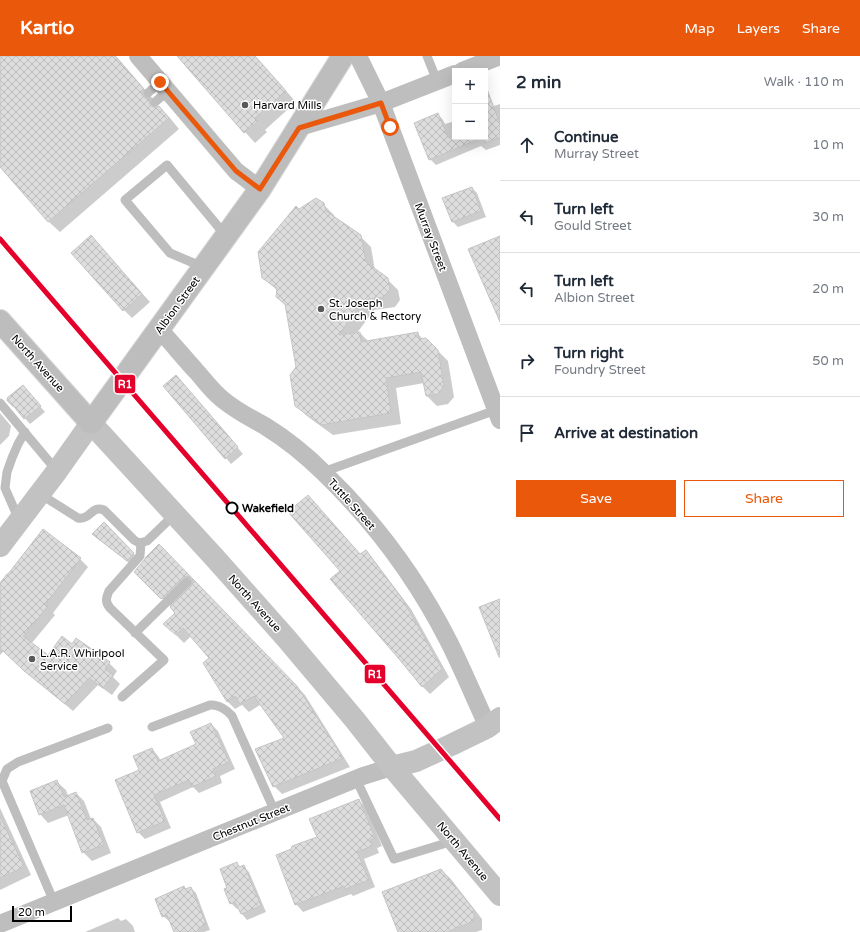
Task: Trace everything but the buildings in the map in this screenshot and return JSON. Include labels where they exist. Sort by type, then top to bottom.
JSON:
[{"type":"main road","name":"Albion Street","points":[[0,546],[57,471],[260,189],[343,56]]},
{"type":"main road","name":"North Avenue","points":[[3,329],[175,514],[286,638],[500,895]]},
{"type":"main road","name":"Chestnut Street","points":[[392,767],[416,760],[452,745],[494,722]]},
{"type":"street","points":[[138,56],[158,92],[236,171],[260,189]]},
{"type":"street","name":"Murray Street","points":[[358,56],[381,103],[498,415]]},
{"type":"street","points":[[470,68],[500,56]]},
{"type":"street","points":[[299,128],[381,103],[452,75]]},
{"type":"street","name":"Tuttle Street","points":[[159,329],[221,398],[238,411],[265,426],[292,444],[346,494],[390,547],[413,579],[494,722]]},
{"type":"street","name":"Chestnut Street","points":[[0,924],[363,776],[392,767]]},
{"type":"lane","points":[[427,56],[437,81]]},
{"type":"lane","points":[[204,267],[170,253],[125,200],[167,165],[226,236]]},
{"type":"lane","points":[[0,403],[57,471]]},
{"type":"lane","points":[[323,472],[498,415]]},
{"type":"lane","points":[[19,521],[2,485],[18,444],[25,432]]},
{"type":"lane","points":[[40,494],[78,518],[85,518],[96,509],[104,510],[137,543],[145,542],[175,514]]},
{"type":"lane","points":[[122,697],[164,660],[110,608],[106,600],[109,592],[140,556],[141,543]]},
{"type":"lane","points":[[135,633],[187,582]]},
{"type":"lane","points":[[152,727],[210,705],[218,706],[228,712],[232,716],[275,812]]},
{"type":"lane","points":[[54,902],[2,781],[7,769],[18,762],[108,728]]},
{"type":"lane","points":[[356,779],[394,859],[454,841]]},
{"type":"transit line","name":"R1","points":[[0,239],[500,819]]},
{"type":"place","name":"Harvard Mills","points":[[245,105]]},
{"type":"place","name":"St. Joseph Church & Rectory","points":[[321,309]]},
{"type":"place","name":"Wakefield","points":[[232,508]]},
{"type":"place","name":"L.A.R. Whirlpool Service","points":[[32,659]]},
{"type":"route","points":[[160,82],[236,171],[260,189],[299,128],[381,103],[390,127]]}]
